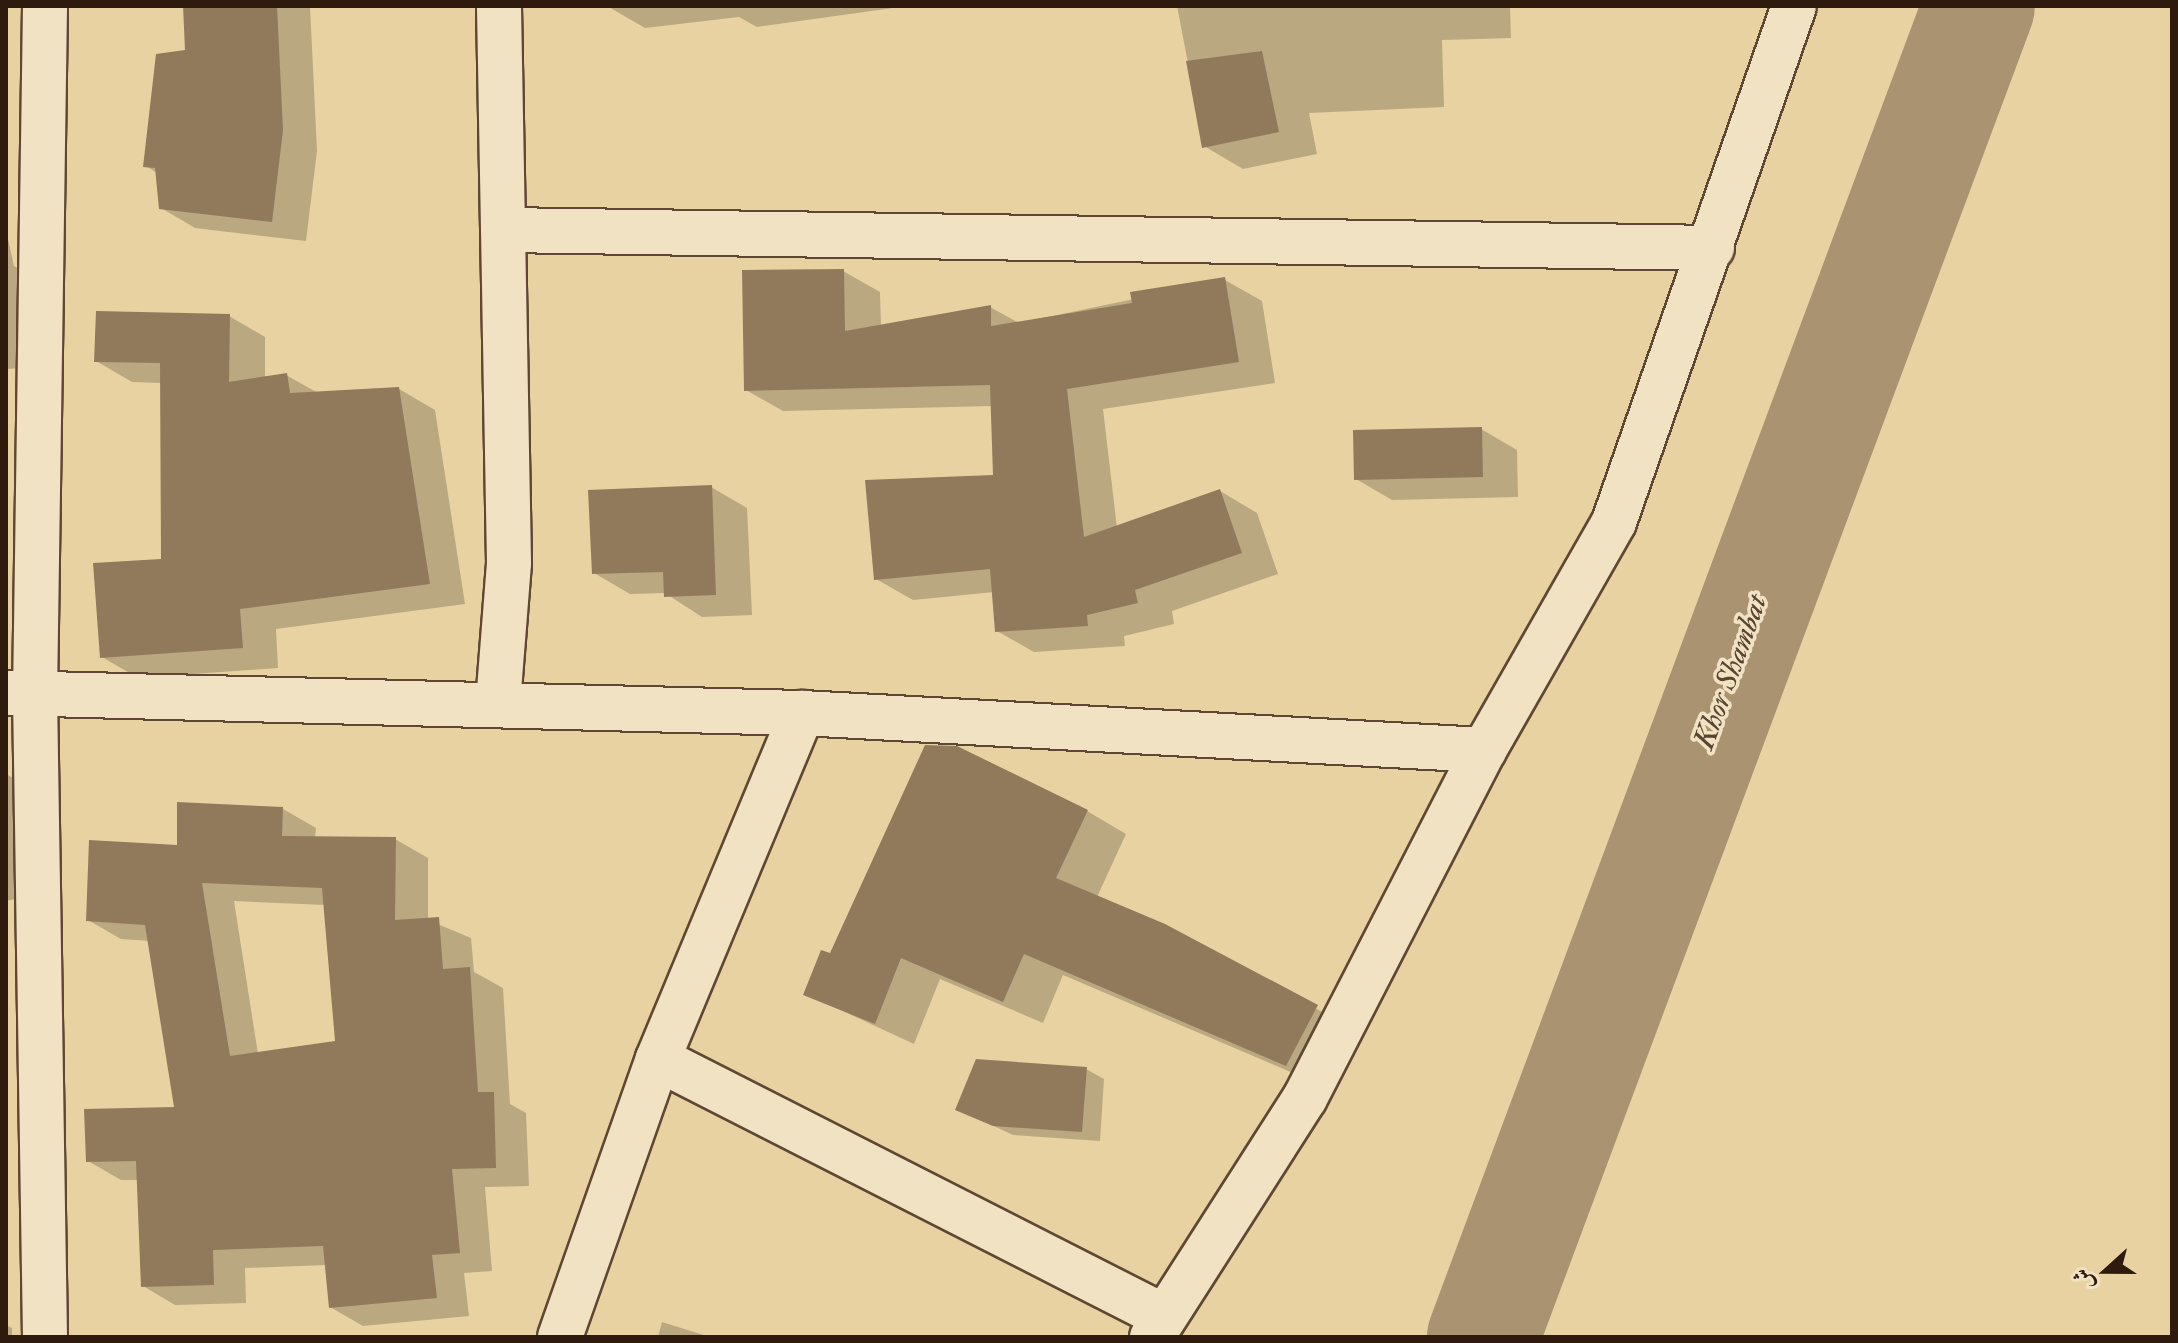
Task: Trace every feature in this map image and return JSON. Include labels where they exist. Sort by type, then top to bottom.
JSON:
[{"type":"street","points":[[45,6],[20,693],[25,1225],[45,1337]]},
{"type":"street","points":[[498,703],[509,563],[499,6]]},
{"type":"street","points":[[658,1059],[1157,1327],[1305,1098],[1484,750],[1614,522],[1794,6]]},
{"type":"street","points":[[503,230],[1712,248]]},
{"type":"street","points":[[20,693],[802,713],[1484,750]]},
{"type":"street","points":[[560,1337],[658,1059],[802,713]]},
{"type":"building","points":[[183,6],[277,6],[283,130],[272,222],[159,209],[155,168],[143,167],[156,54],[185,50]]},
{"type":"building","points":[[1262,51],[1279,132],[1202,148],[1186,61]]},
{"type":"building","points":[[844,269],[845,331],[991,305],[991,326],[1132,303],[1130,292],[1225,277],[1239,362],[1067,389],[1084,537],[1220,489],[1242,553],[1135,590],[1138,603],[1087,615],[1088,626],[995,632],[990,569],[874,580],[865,480],[993,475],[990,385],[744,391],[742,270]]},
{"type":"building","points":[[96,311],[230,314],[229,382],[287,373],[290,393],[399,387],[430,584],[240,609],[243,648],[100,658],[93,563],[161,559],[160,363],[94,362]]},
{"type":"building","points":[[1482,427],[1483,477],[1354,480],[1353,430]]},
{"type":"building","points":[[712,485],[716,595],[664,597],[663,572],[592,574],[588,490]]},
{"type":"building","points":[[925,745],[957,746],[1088,810],[1056,878],[1165,924],[1318,1005],[1286,1066],[1024,954],[1003,1002],[901,958],[875,1024],[803,995],[821,950],[830,953]]},
{"type":"building","points":[[177,802],[283,807],[282,836],[396,837],[395,920],[439,917],[443,969],[470,967],[478,1092],[494,1092],[496,1168],[452,1169],[460,1253],[432,1255],[437,1298],[329,1308],[323,1246],[213,1250],[214,1285],[141,1287],[136,1161],[86,1162],[84,1109],[174,1107],[145,925],[86,921],[89,840],[177,845]],"holes":[[[202,883],[322,888],[335,1041],[230,1056]]]},
{"type":"building","points":[[976,1059],[1087,1067],[1082,1132],[993,1126],[955,1110]]},
{"type":"waterway","name":"Khor Shambat","points":[[1483,1337],[1979,6]]}]
